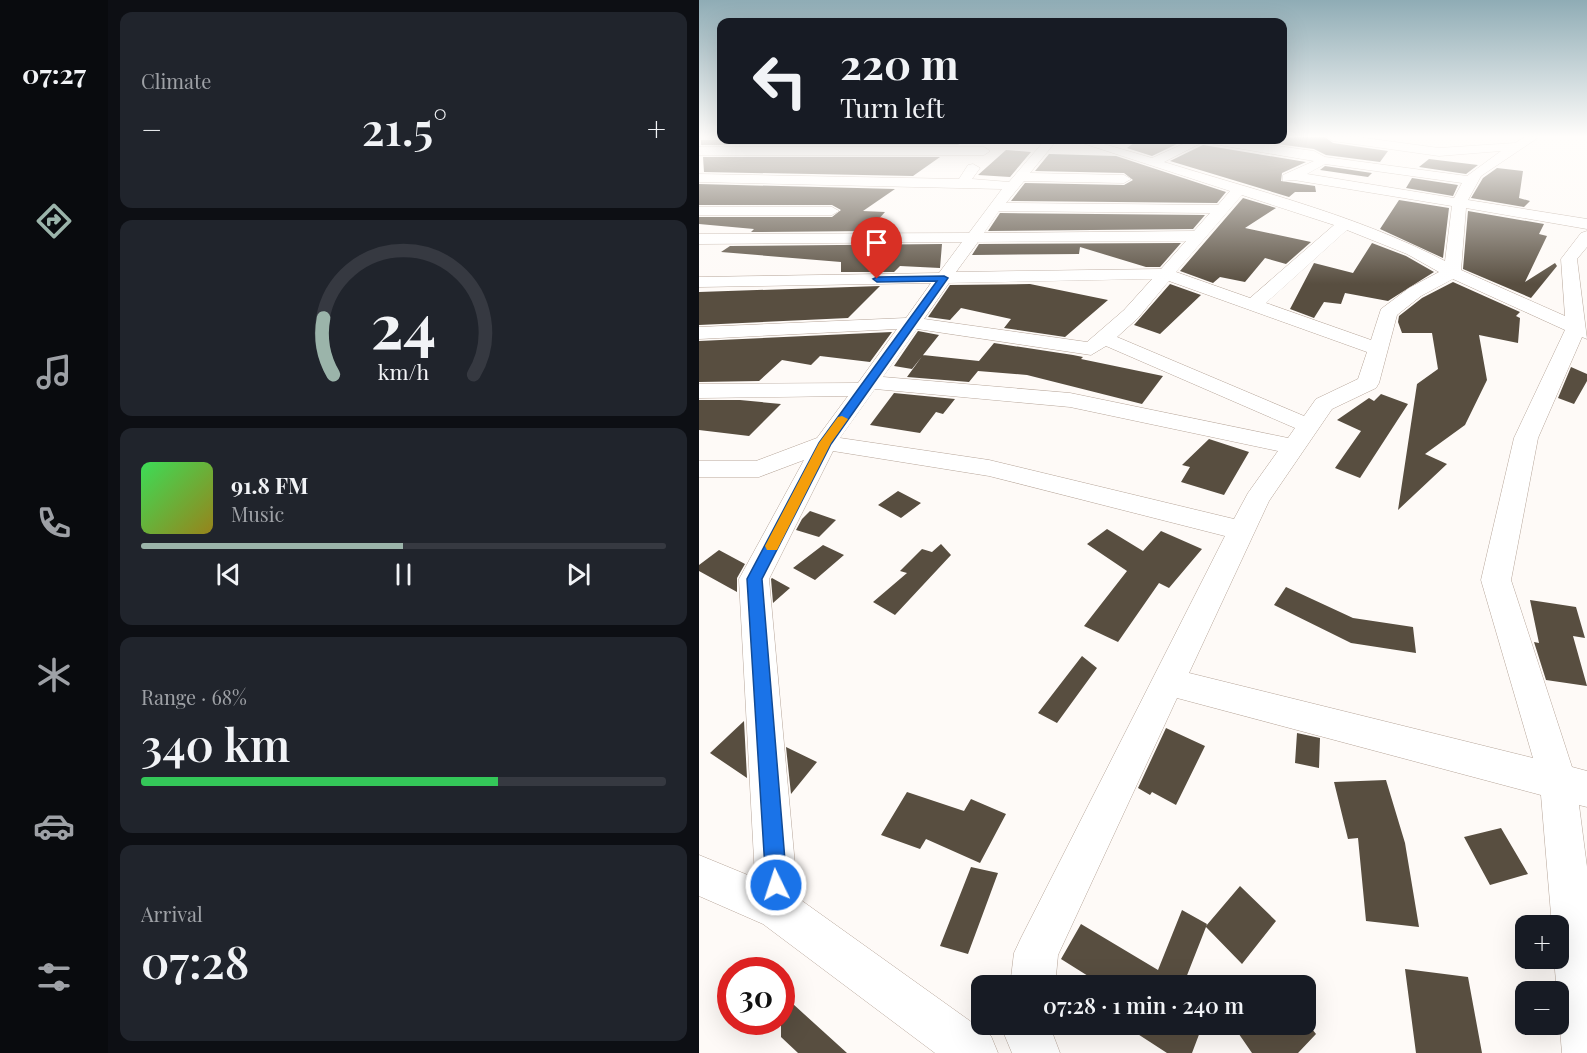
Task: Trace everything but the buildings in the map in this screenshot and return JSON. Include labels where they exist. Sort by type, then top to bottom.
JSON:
[{"type":"street","points":[[805,239],[858,186]]},
{"type":"street","points":[[778,909],[754,579],[825,443],[995,207],[1014,186]]},
{"type":"street","points":[[1231,186],[1345,224],[1413,250],[1452,272],[1582,330]]},
{"type":"street","points":[[699,333],[912,323],[1091,349],[1131,314],[1222,209],[1247,191],[1262,186]]},
{"type":"street","points":[[1343,186],[1466,191]]},
{"type":"street","points":[[1444,186],[1587,224]]},
{"type":"street","points":[[1452,272],[1466,191],[1470,186]]},
{"type":"street","points":[[699,211],[840,204]]},
{"type":"street","points":[[995,207],[1222,209]]},
{"type":"street","points":[[1253,305],[1345,224]]},
{"type":"street","points":[[1586,1053],[1572,785],[1496,580],[1526,438],[1582,330],[1569,259],[1587,236]]},
{"type":"street","points":[[699,239],[1199,237]]},
{"type":"street","points":[[1033,975],[1036,953],[1257,500],[1324,404],[1368,383],[1389,313],[1415,292],[1452,272]]},
{"type":"street","points":[[699,282],[1166,274],[1378,349]]},
{"type":"street","points":[[1103,338],[1301,436]]},
{"type":"street","points":[[699,391],[867,386],[1070,400],[1301,436]]},
{"type":"street","points":[[699,470],[759,469],[825,443],[989,468],[1242,531]]},
{"type":"street","points":[[1168,682],[1572,785]]},
{"type":"street","points":[[699,875],[778,909],[973,1053]]},
{"type":"street","points":[[1028,1035],[1036,1053]]},
{"type":"slow traffic","points":[[772,546],[825,443],[842,419]]},
{"type":"route","points":[[776,885],[754,579],[825,443],[944,278],[877,279]]}]
